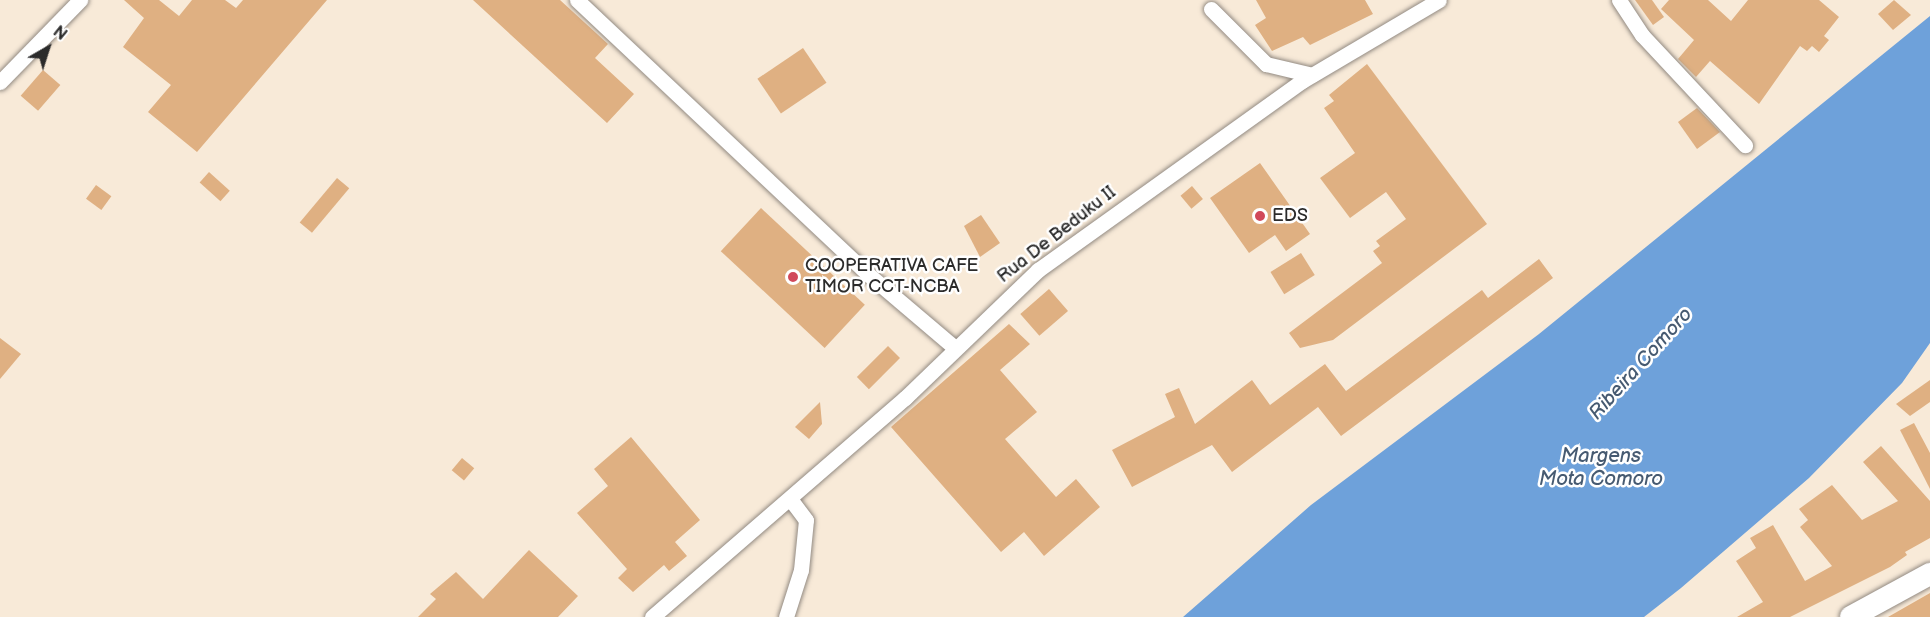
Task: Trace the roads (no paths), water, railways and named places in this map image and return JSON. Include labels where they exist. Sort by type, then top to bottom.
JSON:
[{"type":"main road","points":[[1851,617],[1930,574]]},
{"type":"street","points":[[0,82],[80,0]]},
{"type":"street","points":[[578,0],[869,275],[955,348]]},
{"type":"street","name":"Rua De Beduku II","points":[[652,617],[790,500],[905,398],[1038,270],[1312,75],[1439,0]]},
{"type":"street","points":[[1619,0],[1642,35],[1745,145]]},
{"type":"street","points":[[1211,9],[1266,64],[1312,75]]},
{"type":"street","points":[[786,617],[801,570],[806,520],[790,500]]},
{"type":"water","name":"Margens Mota Comoro","points":[[1930,16],[1930,343],[1902,383],[1809,478],[1681,588],[1644,617],[1183,617],[1311,505],[1539,334]]},
{"type":"place","name":"EDS","points":[[1260,216]]},
{"type":"place","name":"COOPERATIVA CAFE TIMOR CCT-NCBA","points":[[793,277]]},
{"type":"water label","name":"Ribeira Comoro","points":[[1641,364]]}]
